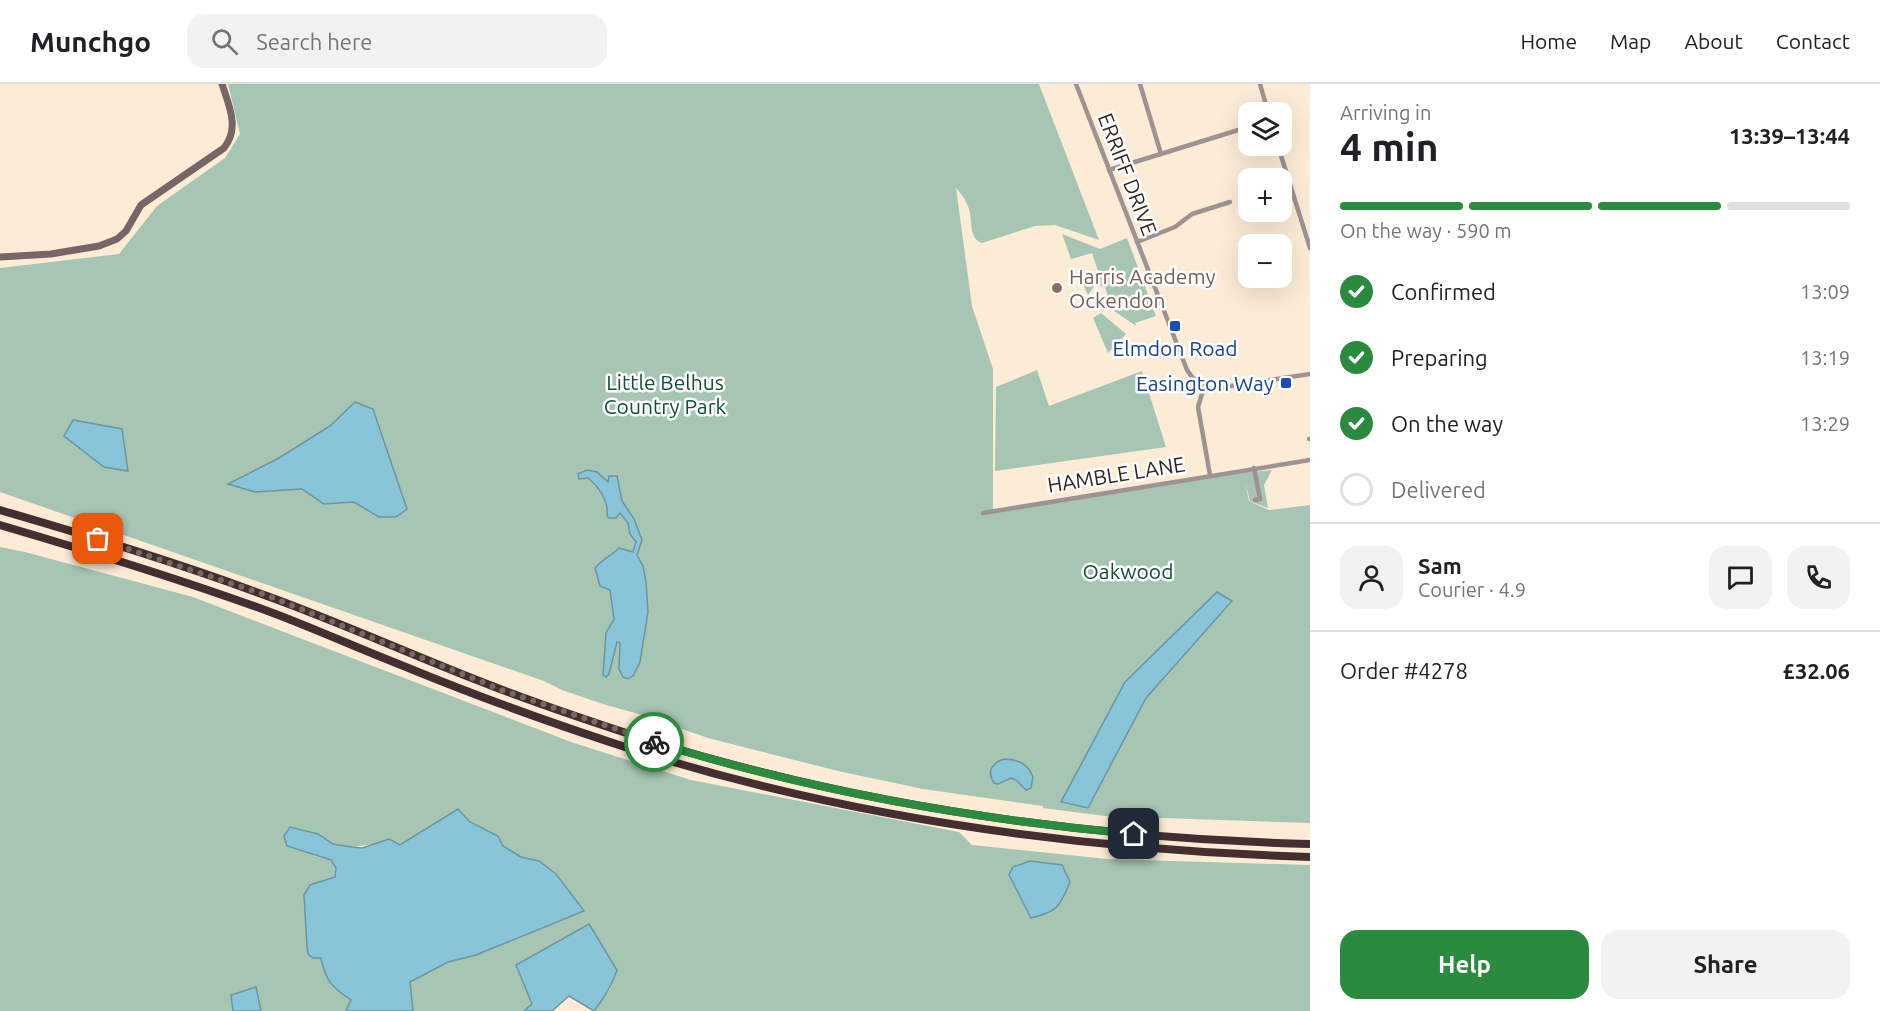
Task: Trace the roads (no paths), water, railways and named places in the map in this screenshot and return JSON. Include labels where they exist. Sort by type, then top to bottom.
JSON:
[{"type":"highway","points":[[0,510],[154,557],[266,595],[484,683],[556,709],[660,744],[743,767],[887,800],[1041,825],[1157,836],[1310,844]]},
{"type":"highway","points":[[0,525],[272,613],[468,692],[582,733],[687,766],[759,785],[895,816],[1005,834],[1128,846],[1310,857]]},
{"type":"street","points":[[0,257],[51,254],[99,246],[117,239],[126,231],[141,205],[225,148],[234,128],[222,84]]},
{"type":"street","name":"ERRIFF DRIVE","points":[[1076,84],[1187,370],[1193,379],[1204,387]]},
{"type":"street","points":[[1140,84],[1161,154]]},
{"type":"street","points":[[1260,84],[1265,102]]},
{"type":"street","points":[[1109,170],[1238,130]]},
{"type":"street","points":[[1281,156],[1308,234],[1310,248]]},
{"type":"street","points":[[1137,242],[1175,226],[1186,217],[1230,202]]},
{"type":"street","points":[[1210,475],[1198,407],[1204,387],[1219,388],[1310,374]]},
{"type":"street","name":"HAMBLE LANE","points":[[982,513],[1310,460]]},
{"type":"street","points":[[1254,468],[1260,499]]},
{"type":"water","points":[[355,402],[373,409],[407,509],[396,517],[379,517],[354,502],[324,504],[302,489],[255,492],[228,484],[279,458],[330,426]]},
{"type":"water","points":[[73,420],[122,429],[128,471],[104,467],[64,436]]},
{"type":"water","points":[[587,470],[597,472],[608,482],[609,476],[617,476],[622,501],[634,519],[642,540],[637,555],[643,566],[648,612],[640,662],[633,676],[628,679],[623,677],[619,669],[620,643],[617,642],[609,674],[606,677],[603,675],[606,633],[614,619],[610,590],[600,586],[595,568],[619,548],[633,552],[636,542],[630,534],[628,523],[620,513],[616,518],[607,516],[605,500],[596,486],[588,478],[579,479],[578,474]]},
{"type":"water","points":[[1217,592],[1232,601],[1146,698],[1088,808],[1061,802],[1125,682]]},
{"type":"water","points":[[1006,759],[1015,760],[1026,766],[1033,777],[1031,788],[1026,790],[1011,778],[998,784],[994,783],[991,774],[992,767]]},
{"type":"water","points":[[458,809],[470,822],[498,836],[503,846],[521,857],[539,861],[556,874],[584,911],[476,955],[448,962],[410,982],[413,1011],[346,1011],[351,1000],[331,983],[325,973],[321,958],[313,958],[308,954],[307,946],[304,895],[310,885],[335,877],[336,868],[331,860],[287,846],[284,836],[290,827],[318,834],[333,844],[362,848],[389,839],[400,845]]},
{"type":"water","points":[[1030,861],[1062,865],[1070,882],[1060,903],[1052,911],[1031,918],[1009,875],[1013,867]]},
{"type":"water","points":[[589,924],[617,970],[598,1006],[594,1011],[569,996],[552,1011],[524,1011],[532,1004],[516,965]]},
{"type":"water","points":[[256,987],[261,1011],[233,1011],[231,995]]},
{"type":"place","name":"Harris Academy Ockendon","points":[[1057,288]]},
{"type":"place","name":"Elmdon Road","points":[[1175,326]]},
{"type":"place","name":"Easington Way","points":[[1286,383]]},
{"type":"park label","name":"Little Belhus Country Park","points":[[665,394]]},
{"type":"park label","name":"Oakwood","points":[[1128,571]]}]
